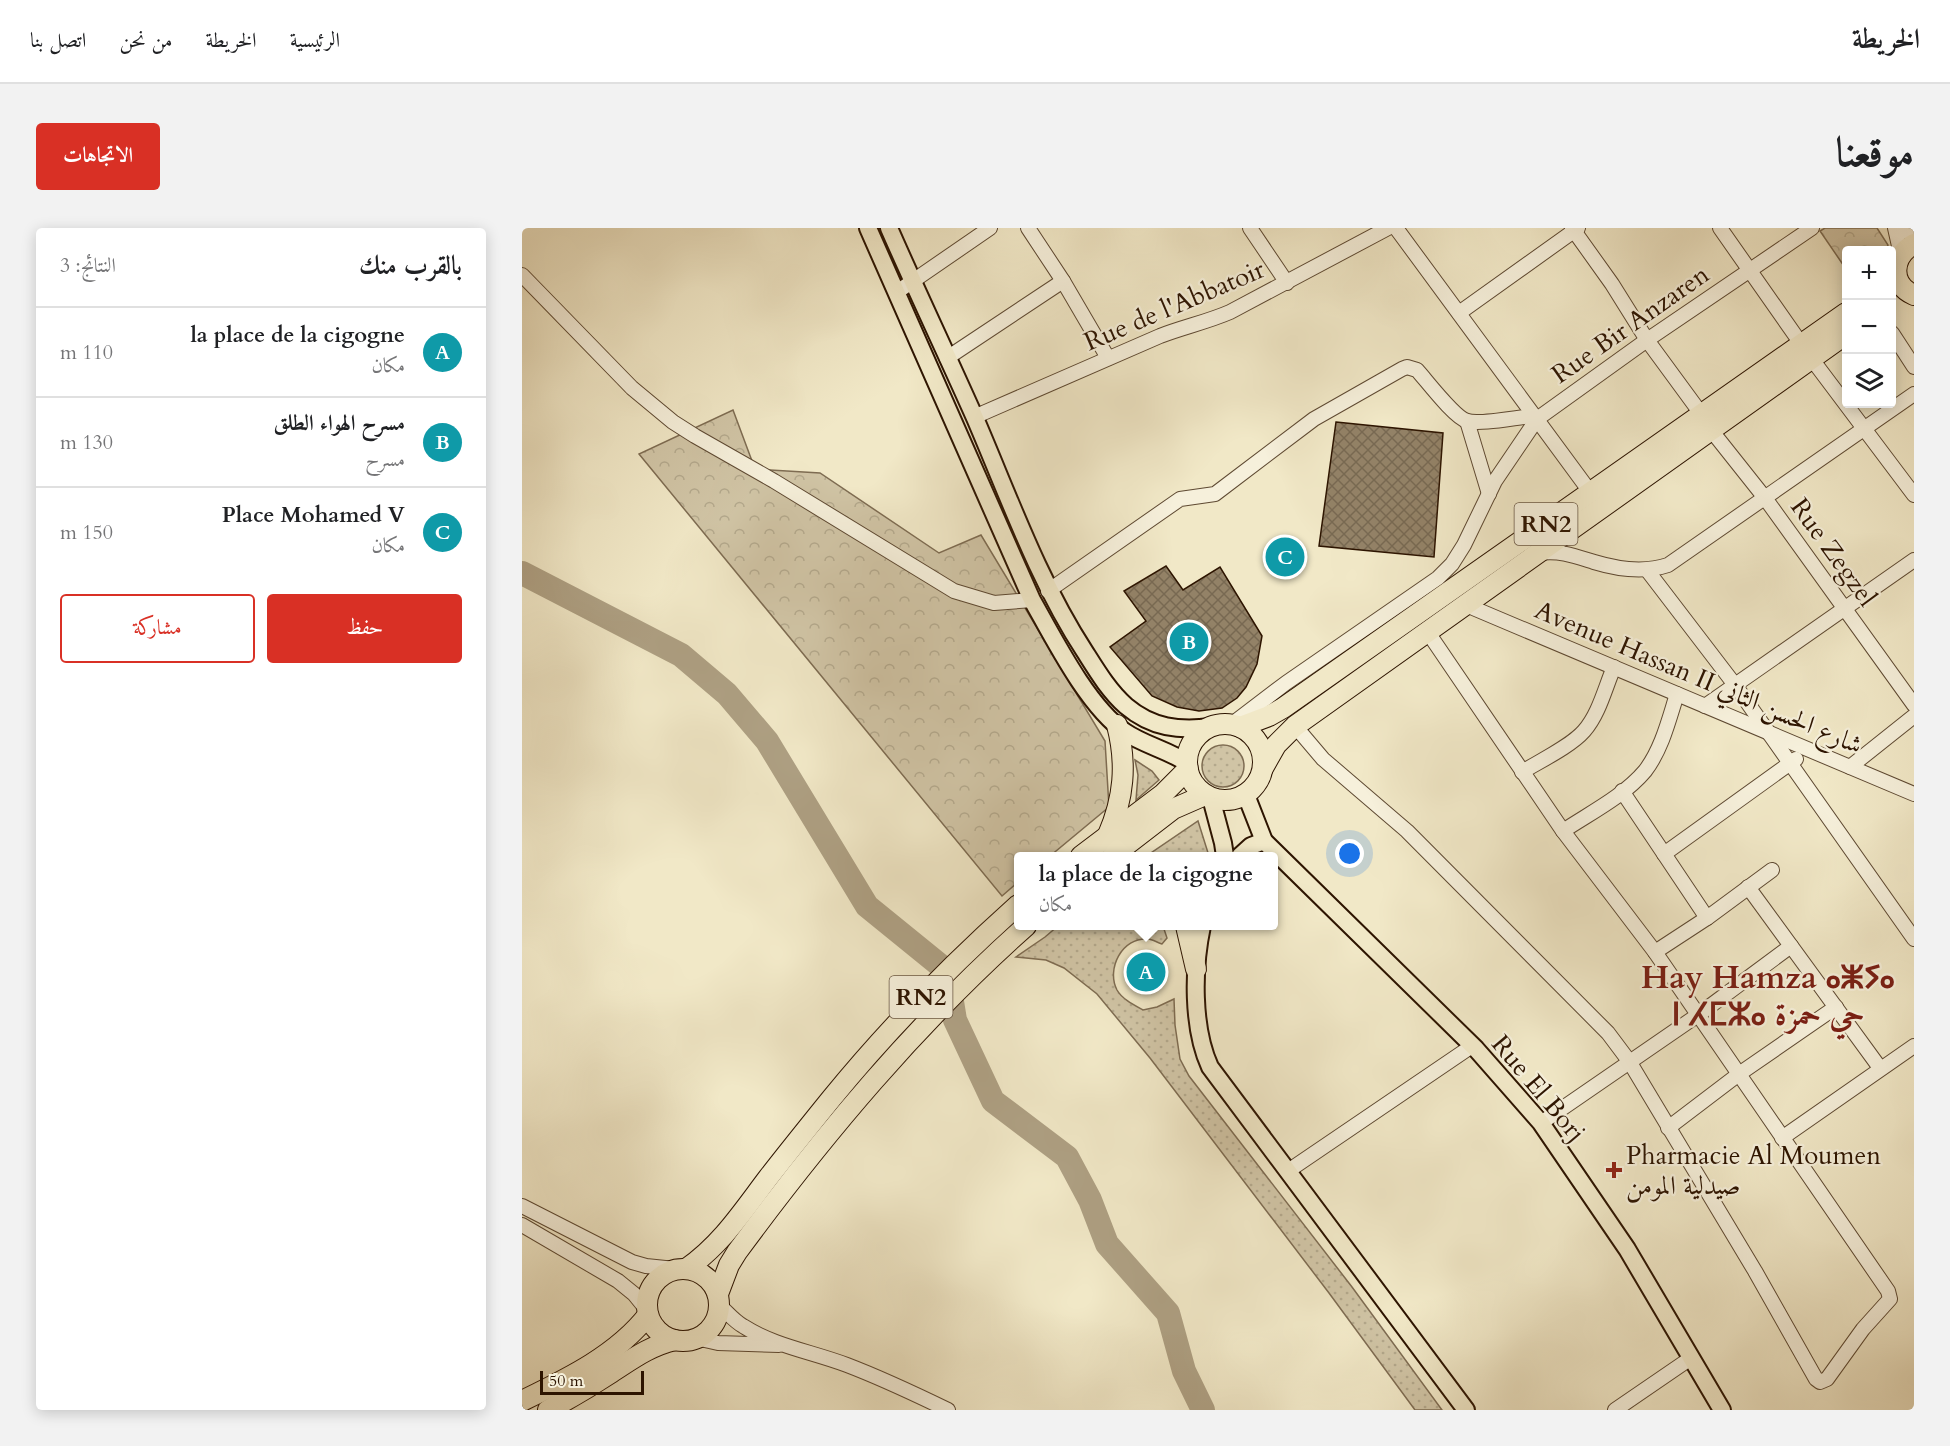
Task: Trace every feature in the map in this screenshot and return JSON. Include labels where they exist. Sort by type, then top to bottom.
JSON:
[{"type":"highway","points":[[1896,264],[1902,253],[1914,244]]},
{"type":"highway","points":[[1896,270],[1903,288],[1914,296]]},
{"type":"highway","points":[[1896,301],[1902,297],[1914,296]]},
{"type":"highway","name":"RN2","points":[[1246,795],[1255,788],[1276,745],[1295,726],[1537,553],[1706,422],[1806,352],[1842,318]]},
{"type":"highway","name":"RN2","points":[[1806,352],[1842,336]]},
{"type":"highway","name":"RN2","points":[[1211,727],[1221,724],[1236,726],[1269,716],[1591,493],[1706,422]]},
{"type":"highway","points":[[1108,835],[1115,821],[1123,789],[1124,757],[1117,726]]},
{"type":"highway","points":[[1236,726],[1249,732],[1261,748],[1264,758],[1263,768]]},
{"type":"highway","points":[[1211,727],[1196,737],[1188,754],[1187,766],[1194,784],[1208,796],[1225,801],[1246,795]]},
{"type":"highway","points":[[1086,852],[1163,794],[1187,766]]},
{"type":"highway","points":[[1117,852],[1173,809],[1208,796]]},
{"type":"highway","name":"RN2","points":[[696,1338],[713,1325],[717,1315],[718,1299],[729,1265],[737,1252],[795,1174],[884,1037],[922,996],[1014,909]]},
{"type":"highway","name":"RN2","points":[[522,1401],[561,1381],[628,1339],[648,1312],[647,1299],[656,1280],[665,1273],[680,1269],[705,1255],[722,1239],[842,1101],[1022,930]]},
{"type":"highway","points":[[1187,930],[1196,969]]},
{"type":"highway","points":[[680,1269],[696,1271],[705,1276],[713,1284],[718,1299]]},
{"type":"highway","points":[[648,1312],[658,1331],[675,1340]]},
{"type":"highway","points":[[548,1410],[590,1387],[640,1353],[663,1343],[696,1338]]},
{"type":"main road","points":[[868,228],[1032,600],[1076,675],[1117,726],[1132,736],[1169,752],[1187,766]]},
{"type":"main road","points":[[889,228],[974,417],[1048,591],[1092,664],[1117,698],[1139,715],[1164,726],[1178,729],[1211,727]]},
{"type":"main road","points":[[1244,852],[1251,846],[1264,841],[1246,795]]},
{"type":"main road","points":[[1208,796],[1224,852]]},
{"type":"main road","name":"Rue El Borj","points":[[1264,841],[1275,852]]},
{"type":"main road","name":"Rue El Borj","points":[[1278,855],[1472,1046],[1541,1123],[1628,1250],[1722,1410]]},
{"type":"main road","points":[[1201,930],[1196,969],[1200,1038],[1204,1053],[1220,1080],[1466,1410]]},
{"type":"street","points":[[897,292],[990,228]]},
{"type":"street","points":[[1028,228],[1063,281],[1108,358]]},
{"type":"street","points":[[1250,228],[1287,283]]},
{"type":"street","name":"Rue de l'Abbatoir","points":[[974,417],[1108,358],[1187,326],[1230,312],[1388,228]]},
{"type":"street","points":[[1396,228],[1591,493]]},
{"type":"street","points":[[1720,228],[1806,352],[1914,495]]},
{"type":"street","name":"Rue Bir Anzaren","points":[[1535,418],[1812,228]]},
{"type":"street","points":[[1895,228],[1899,246],[1896,261]]},
{"type":"street","points":[[1901,228],[1914,236]]},
{"type":"street","points":[[1459,313],[1574,229]]},
{"type":"street","name":"Rue Zegzel","points":[[1574,229],[1647,340],[1706,422],[1766,498],[1914,705]]},
{"type":"street","points":[[522,275],[632,387],[673,422],[954,591],[994,603],[1032,600]]},
{"type":"street","points":[[947,358],[1063,281]]},
{"type":"street","points":[[1896,339],[1914,368]]},
{"type":"street","points":[[1048,591],[1180,499],[1215,494],[1314,419],[1402,369],[1417,370],[1457,415],[1467,421],[1535,418]]},
{"type":"street","points":[[1537,553],[1559,552],[1606,565],[1647,570],[1661,568],[1674,562],[1914,394]]},
{"type":"street","points":[[1236,726],[1286,683],[1438,578],[1452,564],[1489,494],[1535,418]]},
{"type":"street","points":[[1467,421],[1489,494]]},
{"type":"street","points":[[1705,706],[1914,560]]},
{"type":"street","points":[[1647,570],[1770,733],[1914,939]]},
{"type":"street","name":"Avenue Hassan II شارع الحسن الثاني","points":[[1466,605],[1914,794]]},
{"type":"street","points":[[1295,726],[1323,759],[1407,831],[1601,1024],[1629,1061],[1755,1271],[1816,1379],[1820,1382],[1827,1379],[1863,1329],[1890,1299],[1890,1296],[1698,1015],[1563,831],[1427,631]]},
{"type":"street","points":[[1522,772],[1576,739],[1585,730],[1614,667]]},
{"type":"street","points":[[1563,831],[1622,791],[1645,771],[1656,753],[1677,694]]},
{"type":"street","points":[[1850,767],[1914,716]]},
{"type":"street","points":[[1664,854],[1809,750]]},
{"type":"street","points":[[1622,791],[1707,918]]},
{"type":"street","points":[[1654,952],[1707,918],[1772,870]]},
{"type":"street","points":[[1748,887],[1880,1068]]},
{"type":"street","points":[[1541,1123],[1698,1015],[1791,946]]},
{"type":"street","points":[[1668,1128],[1739,1074],[1836,1007]]},
{"type":"street","points":[[1288,1171],[1472,1046]]},
{"type":"street","points":[[1782,1138],[1914,1046]]},
{"type":"street","points":[[522,1206],[632,1262],[646,1266],[680,1269]]},
{"type":"street","points":[[549,1239],[557,1224]]},
{"type":"street","points":[[522,1225],[618,1281],[634,1294],[648,1312]]},
{"type":"street","points":[[718,1299],[743,1326],[787,1346]]},
{"type":"street","points":[[696,1338],[718,1343],[787,1346],[804,1350],[849,1365],[948,1410]]},
{"type":"street","points":[[1615,1410],[1691,1358]]},
{"type":"green space","points":[[1825,228],[1877,228],[1888,245],[1842,246],[1842,263],[1820,231]]},
{"type":"green space","points":[[733,410],[755,469],[820,473],[939,553],[981,535],[1105,741],[1109,807],[1055,852],[1014,852],[1014,886],[1002,896],[639,454]]},
{"type":"green space","points":[[1223,745],[1238,751],[1244,766],[1238,781],[1223,787],[1208,781],[1202,766],[1208,751]]},
{"type":"green space","points":[[1135,760],[1152,771],[1159,780],[1136,800],[1138,775]]},
{"type":"green space","points":[[1198,821],[1208,852],[1152,852]]},
{"type":"green space","points":[[1053,930],[1164,930],[1167,938],[1162,944],[1150,939],[1139,940],[1124,949],[1115,964],[1114,982],[1117,990],[1125,999],[1143,1010],[1157,1007],[1174,999],[1180,1059],[1189,1076],[1352,1287],[1442,1410],[1415,1410],[1150,1058],[1097,994],[1064,968],[1046,960],[1016,957]]},
{"type":"building","points":[[1336,422],[1443,433],[1434,557],[1319,546]]},
{"type":"building","points":[[1166,566],[1183,590],[1220,567],[1262,636],[1257,664],[1246,687],[1237,698],[1222,708],[1199,711],[1177,707],[1152,696],[1110,647],[1146,621],[1124,591]]},
{"type":"waterway","points":[[522,573],[681,655],[727,694],[767,741],[867,906],[947,971],[955,1020],[993,1101],[1067,1157],[1090,1200],[1107,1244],[1168,1313],[1184,1371],[1203,1410]]},
{"type":"place","name":"Place Mohamed V","points":[[1285,557]]},
{"type":"place","name":"مسرح الهواء الطلق","points":[[1189,642]]},
{"type":"place","name":"la place de la cigogne","points":[[1146,972]]},
{"type":"place","name":"Pharmacie Al Moumen صيدلية المومن","points":[[1614,1170]]},
{"type":"district","name":"Hay Hamza ⴰⵥⵢⴰ ⵏ ⵃⵎⵣⴰ حي حمزة","points":[[1768,996]]}]
